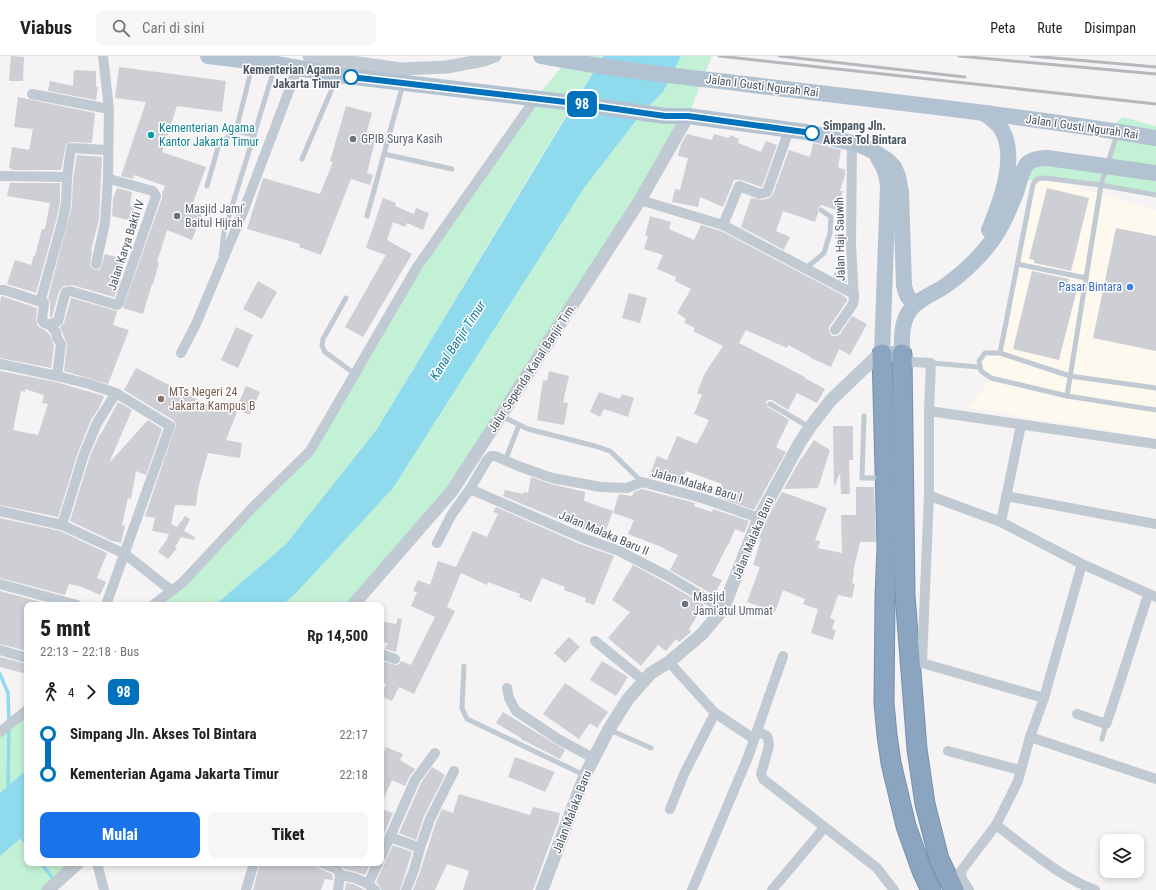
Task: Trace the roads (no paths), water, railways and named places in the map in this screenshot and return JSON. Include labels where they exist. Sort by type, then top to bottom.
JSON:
[{"type":"highway","points":[[882,354],[884,478],[887,547],[884,703],[891,763],[906,826],[931,890]]},
{"type":"highway","points":[[907,358],[905,595],[917,749],[925,804],[939,859],[954,890]]},
{"type":"main road","points":[[208,56],[276,64],[304,62],[338,75],[574,103],[665,116],[688,116],[789,130],[825,136],[856,144],[873,151],[887,160],[894,167],[898,176],[901,192],[904,285],[905,291],[910,299],[918,302]]},
{"type":"main road","name":"Jalan I Gusti Ngurah Rai","points":[[541,56],[565,61],[694,78],[984,113],[1118,131],[1156,138]]},
{"type":"main road","points":[[953,279],[972,258],[983,240],[996,211],[1006,178],[1008,163],[1006,141],[1002,130],[984,113]]},
{"type":"main road","points":[[856,144],[871,151],[878,158],[883,165],[887,182],[882,354],[907,358],[902,332],[909,312],[918,302],[937,291],[953,279],[984,250],[998,231],[1009,210],[1024,168],[1031,161],[1047,158],[1156,173]]},
{"type":"street","points":[[96,264],[105,223],[108,178],[109,109],[103,56]]},
{"type":"street","points":[[181,353],[196,324],[304,62],[401,69],[447,67],[484,60],[496,56]]},
{"type":"street","points":[[32,94],[109,109]]},
{"type":"street","points":[[157,602],[182,582],[255,505],[310,451],[417,267],[539,100]]},
{"type":"street","name":"Jalur Sependa Kanal Banjir Tim.","points":[[356,602],[452,491],[640,200],[688,116]]},
{"type":"street","points":[[723,225],[739,186],[760,194],[767,192],[789,130]]},
{"type":"street","name":"Jalan Haji Sauwih","points":[[836,330],[853,304],[852,246],[856,144]]},
{"type":"street","points":[[57,376],[61,344],[57,338],[56,332],[50,325],[44,323],[42,320],[44,303],[41,299],[56,247],[66,204],[67,177],[71,148],[108,150]]},
{"type":"street","points":[[0,176],[67,177]]},
{"type":"street","name":"Jalan Karya Bakti IV","points":[[50,325],[58,321],[65,294],[68,292],[117,305],[121,300],[156,196],[153,191],[108,178]]},
{"type":"street","points":[[640,200],[723,225],[854,294]]},
{"type":"street","points":[[0,290],[44,303]]},
{"type":"street","name":"Jalan Malaka Baru","points":[[543,890],[585,776],[609,729],[628,699],[643,680],[651,672],[669,662],[702,634],[723,609],[759,518],[798,444],[831,400],[882,354]]},
{"type":"street","points":[[907,358],[931,363],[929,411],[929,494],[922,663],[1044,698]]},
{"type":"street","points":[[0,364],[57,376],[116,393],[170,426],[107,602]]},
{"type":"street","points":[[62,525],[84,454],[97,423],[116,393]]},
{"type":"street","points":[[929,411],[1156,444]]},
{"type":"street","points":[[1001,522],[1021,425]]},
{"type":"street","points":[[437,543],[452,514],[491,456],[495,456],[552,478],[601,487],[627,488],[642,482]]},
{"type":"street","name":"Jalan Malaka Baru I","points":[[642,482],[702,498],[759,518]]},
{"type":"street","name":"Jalan Malaka Baru II","points":[[470,489],[583,538],[619,550],[668,576],[723,609]]},
{"type":"street","points":[[929,494],[933,497],[1001,522],[1082,564],[1152,596],[1106,724],[1077,714]]},
{"type":"street","points":[[1006,496],[1156,524]]},
{"type":"street","points":[[0,511],[62,525],[124,554],[172,591]]},
{"type":"street","points":[[969,890],[962,879],[962,871],[996,825],[1018,781],[1030,737],[1044,698],[1082,564]]},
{"type":"street","points":[[0,584],[66,602]]},
{"type":"street","points":[[595,641],[643,680]]},
{"type":"street","points":[[0,650],[24,657]]},
{"type":"street","points":[[384,655],[395,659]]},
{"type":"street","points":[[692,890],[748,757],[783,656]]},
{"type":"street","points":[[669,662],[715,713],[756,735],[766,736],[769,742],[761,774],[763,779],[876,868],[894,890]]},
{"type":"street","points":[[507,688],[509,698],[516,711],[558,739],[594,758]]},
{"type":"street","points":[[670,808],[684,774],[715,713]]},
{"type":"street","points":[[0,732],[24,716]]},
{"type":"street","points":[[1030,737],[1156,779]]},
{"type":"street","points":[[948,751],[1020,770]]},
{"type":"street","points":[[384,850],[415,780],[435,753]]},
{"type":"street","points":[[406,890],[430,819],[454,771]]},
{"type":"street","points":[[996,825],[1060,872],[1095,890]]},
{"type":"street","points":[[772,890],[824,828]]},
{"type":"street","points":[[390,837],[420,848]]},
{"type":"street","points":[[48,890],[75,866]]},
{"type":"street","points":[[98,866],[104,890]]},
{"type":"street","points":[[246,890],[253,866]]},
{"type":"street","points":[[330,866],[337,869],[340,875],[338,890]]},
{"type":"street","points":[[340,875],[355,878],[372,887],[377,866]]},
{"type":"lane","points":[[207,186],[218,144],[236,131],[254,62]]},
{"type":"lane","points":[[220,266],[224,232],[276,64]]},
{"type":"lane","points":[[302,159],[338,75]]},
{"type":"lane","points":[[367,216],[404,83]]},
{"type":"lane","points":[[236,131],[254,135]]},
{"type":"lane","points":[[1067,396],[1101,185],[1118,131]]},
{"type":"lane","points":[[384,154],[452,170]]},
{"type":"lane","points":[[1000,353],[1033,184],[1037,179],[1045,178],[1101,185],[1156,195]]},
{"type":"lane","points":[[805,269],[824,253],[830,233],[831,218],[821,210]]},
{"type":"lane","points":[[1017,264],[1086,278]]},
{"type":"lane","points":[[346,298],[323,339],[322,346],[325,352],[355,374]]},
{"type":"lane","points":[[1156,388],[1070,376],[1000,353],[985,353],[979,361],[981,372],[991,378],[1067,396],[1156,410]]},
{"type":"lane","points":[[931,363],[979,367]]},
{"type":"lane","points":[[770,404],[810,427]]},
{"type":"lane","name":"Jalan Malaka Baru I","points":[[501,416],[528,429],[595,446],[610,452],[642,482]]},
{"type":"lane","points":[[864,416],[862,478],[884,478]]},
{"type":"lane","points":[[505,461],[519,425]]},
{"type":"lane","points":[[464,666],[462,708],[467,719],[585,776]]},
{"type":"lane","points":[[1102,739],[1106,724]]},
{"type":"lane","points":[[609,729],[651,748]]},
{"type":"water","name":"Kanal Banjir Timur","points":[[603,56],[681,56],[663,92],[642,113],[584,188],[393,488],[286,602],[218,602],[286,544],[377,429]]},
{"type":"water","points":[[24,772],[24,836],[0,856],[0,793]]},
{"type":"waterway","points":[[0,674],[8,693],[8,791]]},
{"type":"waterway","points":[[20,835],[24,841]]},
{"type":"waterway","points":[[43,866],[54,880]]},
{"type":"railway","points":[[719,56],[1156,104]]},
{"type":"railway","points":[[779,56],[965,77]]},
{"type":"railway","points":[[959,56],[1156,74]]},
{"type":"railway","points":[[1031,56],[1156,67]]},
{"type":"place","name":"Kementerian Agama Jakarta Timur","points":[[351,77]]},
{"type":"place","name":"Simpang Jln. Akses Tol Bintara","points":[[812,133]]},
{"type":"place","name":"Kementerian Agama Kantor Jakarta Timur","points":[[151,135]]},
{"type":"place","name":"GPIB Surya Kasih","points":[[353,139]]},
{"type":"place","name":"Masjid Jami' Baitul Hijrah","points":[[177,216]]},
{"type":"place","name":"Pasar Bintara","points":[[1130,287]]},
{"type":"place","name":"MTs Negeri 24 Jakarta Kampus B","points":[[161,399]]},
{"type":"place","name":"Masjid Jami'atul Ummat","points":[[685,604]]}]
